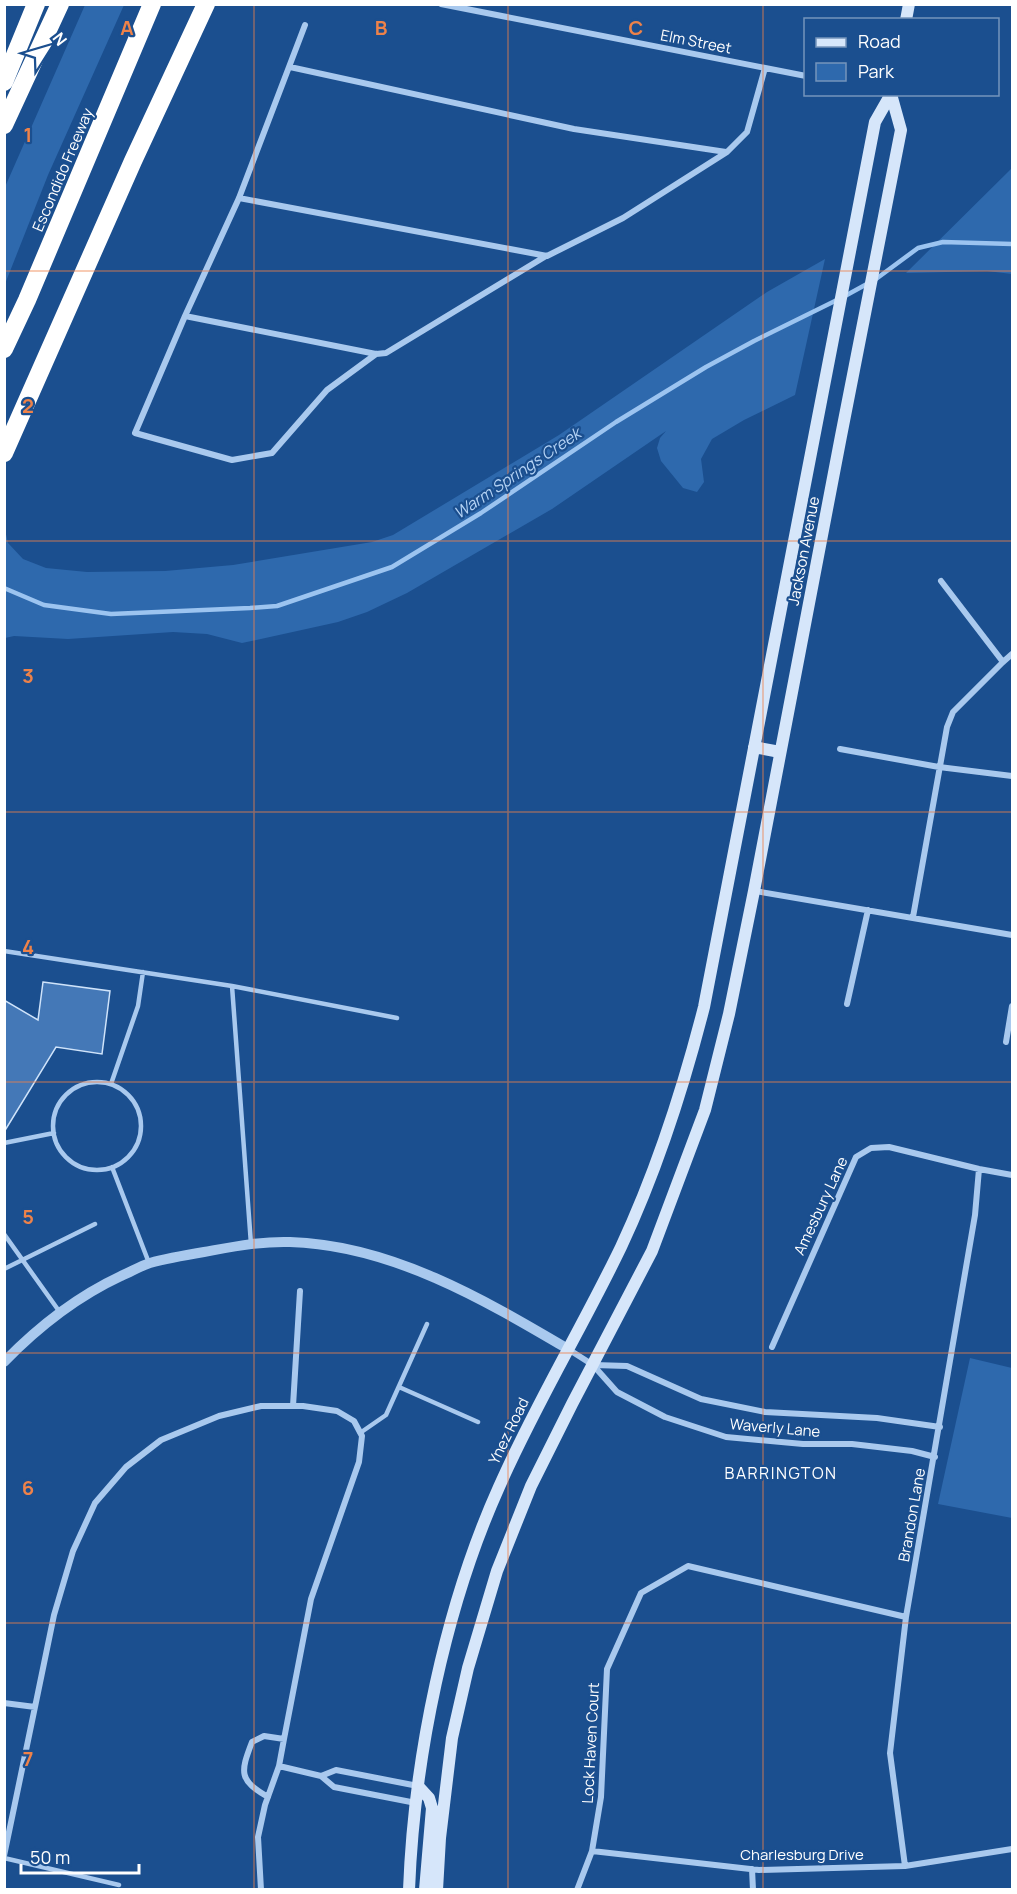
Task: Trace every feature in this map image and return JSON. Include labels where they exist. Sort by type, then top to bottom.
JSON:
[{"type":"highway","points":[[4,82],[36,4]]},
{"type":"highway","points":[[4,125],[60,4]]},
{"type":"highway","name":"Escondido Freeway","points":[[4,349],[27,300],[152,4]]},
{"type":"highway","points":[[4,453],[206,4]]},
{"type":"main road","name":"Jackson Avenue","points":[[704,1007],[875,122],[890,96]]},
{"type":"main road","name":"Jackson Avenue","points":[[593,1365],[652,1251],[668,1211],[705,1110],[729,1014],[854,376],[877,247],[902,130],[892,96]]},
{"type":"main road","points":[[754,747],[780,752]]},
{"type":"main road","name":"Ynez Road","points":[[409,1890],[411,1838],[425,1736],[466,1574],[498,1488],[621,1248],[650,1180],[686,1076],[704,1007]]},
{"type":"main road","points":[[437,1890],[440,1838],[452,1738],[468,1668],[484,1614],[497,1571],[531,1486],[593,1365]]},
{"type":"main road","points":[[418,1786],[429,1798],[432,1808],[425,1890]]},
{"type":"street","name":"Elm Street","points":[[441,4],[804,76]]},
{"type":"street","points":[[305,25],[238,198],[184,316],[135,433],[232,460],[272,453],[327,390],[376,354]]},
{"type":"street","points":[[290,67],[574,129],[727,152]]},
{"type":"street","points":[[184,316],[376,354],[386,353],[547,256],[622,218],[727,152],[747,132],[765,68]]},
{"type":"street","points":[[238,198],[547,256]]},
{"type":"street","points":[[941,581],[1003,662]]},
{"type":"street","points":[[913,917],[947,727],[953,712],[1012,654]]},
{"type":"street","points":[[840,749],[939,767],[1012,776]]},
{"type":"street","points":[[754,891],[1012,935]]},
{"type":"street","points":[[847,1004],[868,910]]},
{"type":"street","points":[[1006,1042],[1012,1006]]},
{"type":"street","name":"Amesbury Lane","points":[[772,1347],[856,1156],[871,1148],[889,1147],[980,1169],[1012,1174]]},
{"type":"street","name":"Brandon Lane","points":[[905,1866],[890,1753],[906,1617],[940,1427],[975,1215],[980,1169]]},
{"type":"street","points":[[4,1362],[60,1311],[99,1286],[149,1263],[251,1244],[288,1242],[339,1247],[388,1261],[460,1288],[593,1365]]},
{"type":"street","points":[[292,1406],[300,1292]]},
{"type":"street","name":"Waverly Lane","points":[[593,1365],[627,1366],[701,1399],[765,1412],[876,1418],[940,1427]]},
{"type":"street","name":"Waverly Lane","points":[[593,1365],[617,1392],[665,1417],[726,1437],[802,1444],[852,1444],[912,1451],[934,1457]]},
{"type":"street","points":[[4,1857],[54,1615],[73,1551],[95,1503],[126,1467],[161,1440],[219,1416],[261,1406],[292,1406],[337,1411],[354,1421],[362,1436],[359,1462],[311,1599],[279,1766],[258,1837],[261,1890]]},
{"type":"street","name":"Lock Haven Court","points":[[578,1890],[592,1851],[601,1797],[607,1669],[641,1593],[688,1566],[906,1617]]},
{"type":"street","points":[[4,1703],[35,1707]]},
{"type":"street","points":[[268,1797],[250,1786],[244,1776],[247,1753],[252,1742],[264,1736],[284,1739]]},
{"type":"street","points":[[279,1766],[321,1776],[334,1787],[416,1803]]},
{"type":"street","points":[[321,1776],[336,1770],[418,1786]]},
{"type":"street","name":"Charlesburg Drive","points":[[592,1851],[752,1869],[905,1866],[1012,1849]]},
{"type":"street","points":[[752,1869],[753,1890]]},
{"type":"lane","points":[[4,951],[232,986],[397,1018]]},
{"type":"lane","points":[[111,1084],[138,1006],[143,972]]},
{"type":"lane","points":[[232,986],[251,1244]]},
{"type":"lane","points":[[96,1082],[111,1084],[123,1090],[132,1100],[141,1125],[139,1138],[133,1150],[124,1160],[112,1167],[87,1168],[75,1164],[65,1156],[54,1133],[53,1118],[58,1104],[68,1092],[81,1084],[96,1082]]},
{"type":"lane","points":[[4,1143],[54,1133]]},
{"type":"lane","points":[[112,1167],[149,1263]]},
{"type":"lane","points":[[4,1269],[95,1224]]},
{"type":"lane","points":[[4,1234],[60,1311]]},
{"type":"lane","points":[[360,1433],[386,1415],[427,1324]]},
{"type":"lane","points":[[399,1387],[478,1422]]},
{"type":"lane","points":[[4,1857],[119,1885]]},
{"type":"green space","points":[[85,5],[124,5],[48,175],[5,284],[5,187]]},
{"type":"green space","points":[[1012,168],[1012,274],[987,271],[906,273]]},
{"type":"green space","points":[[825,259],[795,395],[712,439],[701,459],[704,482],[697,492],[683,488],[661,461],[657,448],[660,438],[666,431],[552,509],[407,593],[367,612],[338,622],[242,643],[207,634],[173,632],[68,639],[14,636],[5,638],[5,530],[8,543],[23,559],[46,568],[87,572],[165,571],[233,565],[372,542],[393,535],[559,435],[767,292]]},
{"type":"green space","points":[[970,1358],[1012,1368],[1012,1518],[938,1504]]},
{"type":"building","points":[[43,982],[110,991],[102,1054],[56,1047],[4,1132],[4,1000],[38,1020]]},
{"type":"waterway","name":"Warm Springs Creek","points":[[845,296],[876,279],[918,248],[943,242],[1012,244]]},
{"type":"waterway","name":"Warm Springs Creek","points":[[4,588],[44,605],[111,614],[250,608],[277,606],[392,567],[481,513],[616,422],[706,367],[837,300]]},
{"type":"district","name":"BARRINGTON","points":[[781,1473]]}]
